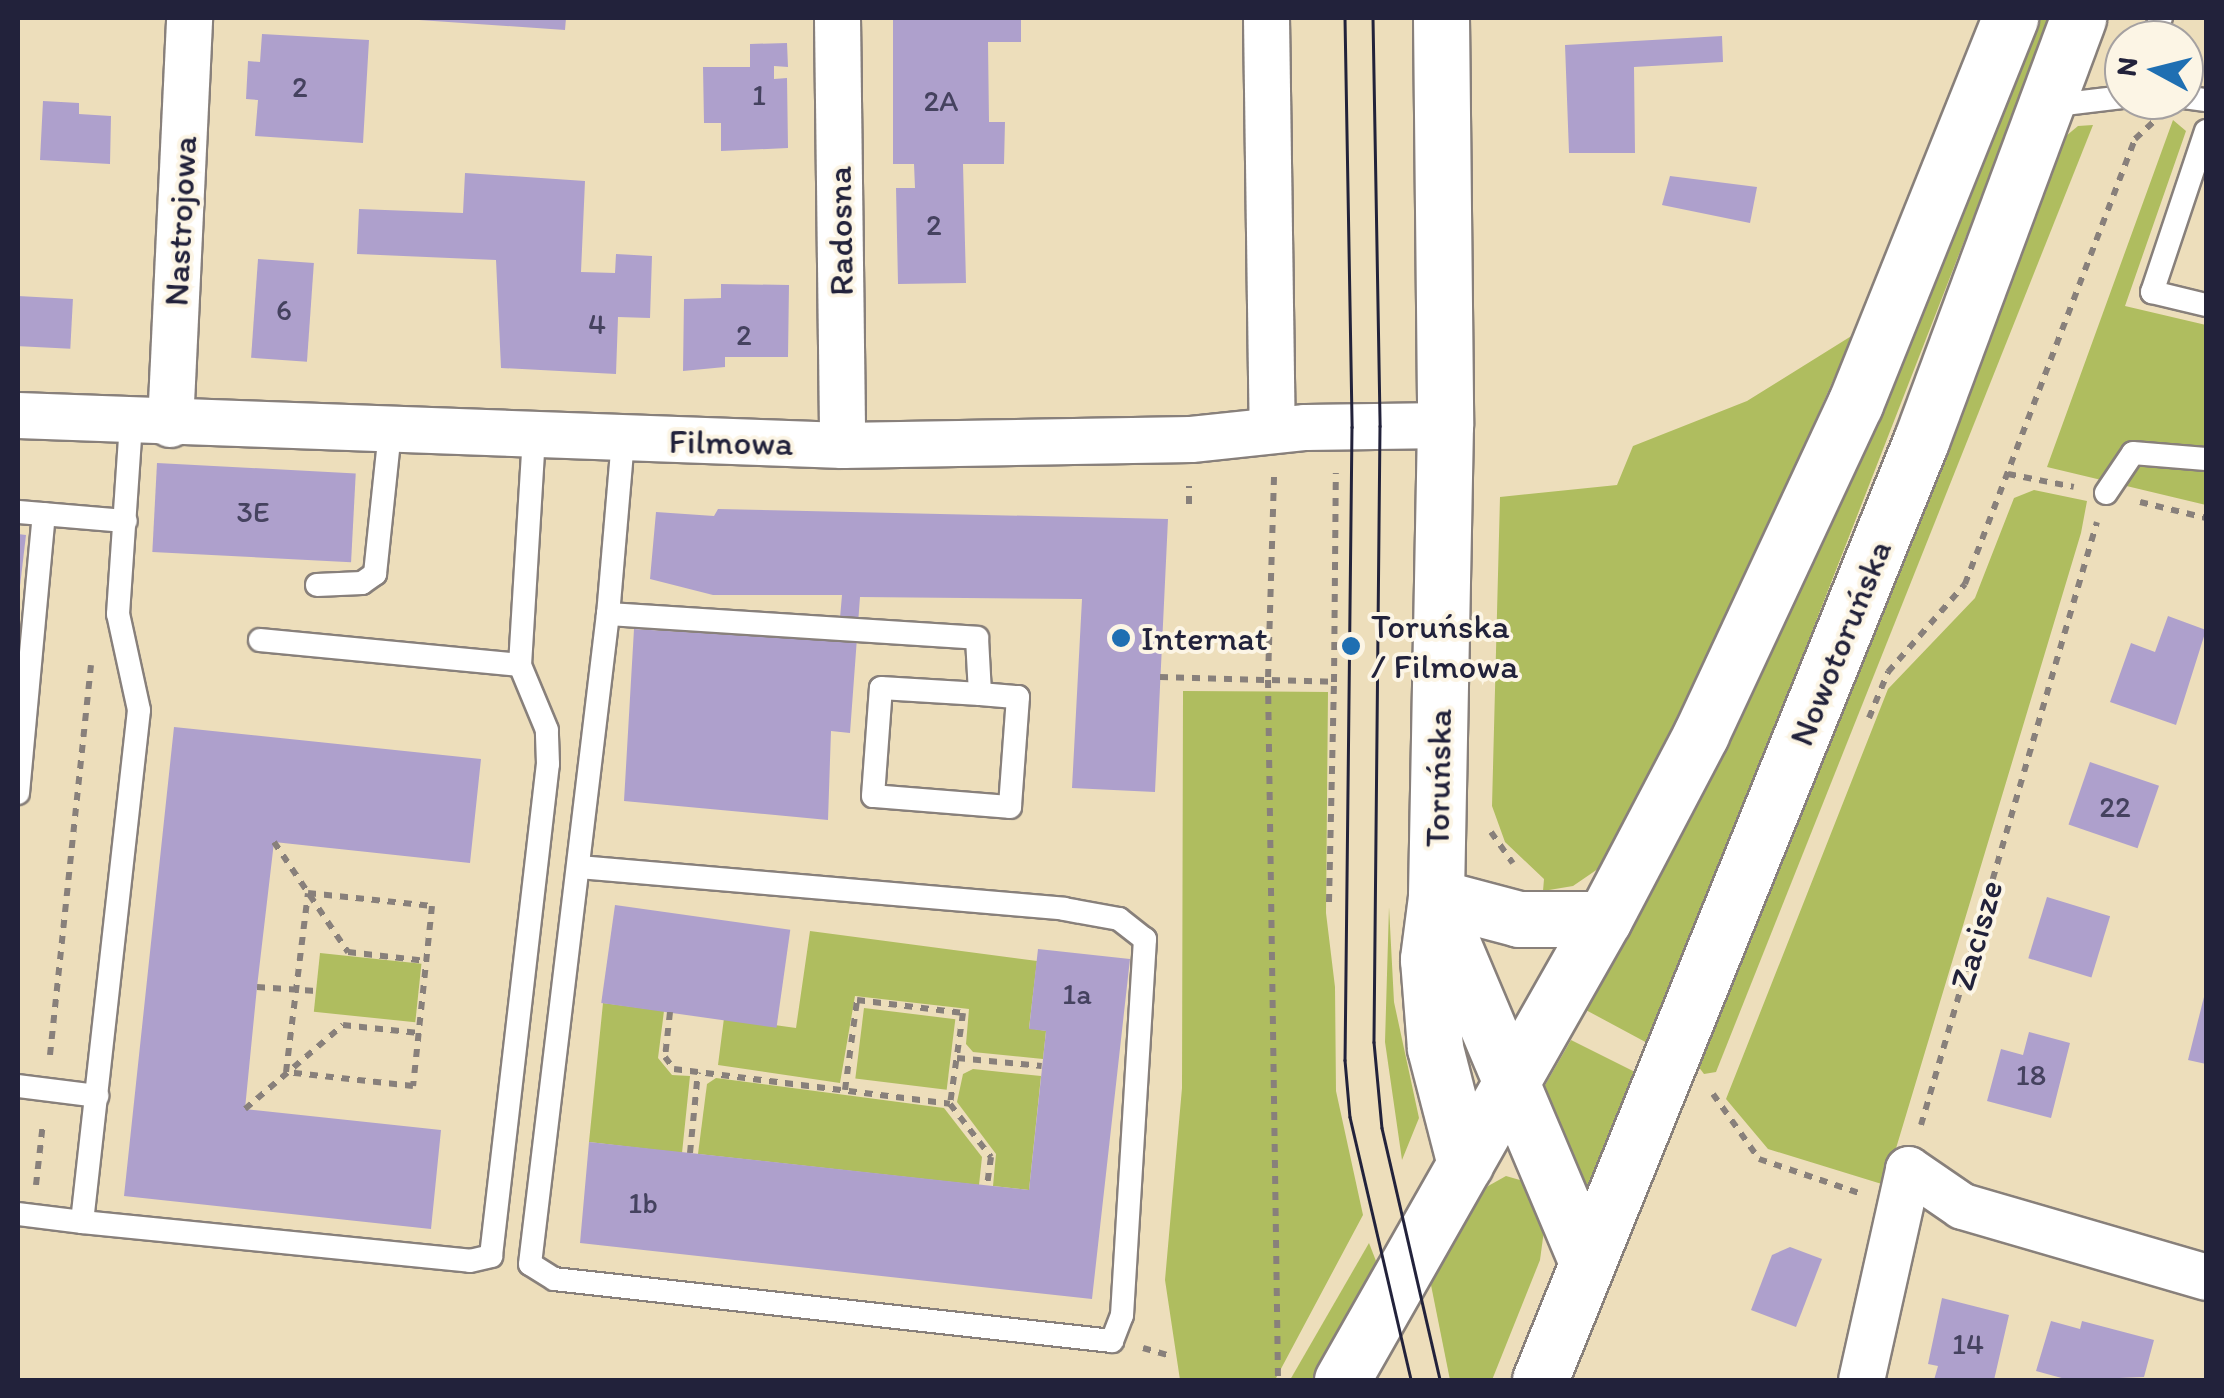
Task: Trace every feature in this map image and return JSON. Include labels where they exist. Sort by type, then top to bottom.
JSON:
[{"type":"main road","name":"Toruńska","points":[[1441,18],[1444,425],[1436,896],[1428,959],[1431,1024],[1465,1164]]},
{"type":"main road","points":[[1342,1380],[1604,919],[1701,734],[1855,404],[2010,18]]},
{"type":"main road","name":"Nowotoruńska","points":[[1540,1380],[1921,441],[2078,18]]},
{"type":"main road","points":[[1436,896],[1520,919],[1604,919]]},
{"type":"main road","points":[[1436,896],[1452,954],[1588,1262]]},
{"type":"street","name":"Nastrojowa","points":[[151,423],[189,18]]},
{"type":"street","name":"Radosna","points":[[837,18],[842,445]]},
{"type":"street","points":[[1266,18],[1272,430]]},
{"type":"street","name":"Filmowa","points":[[18,415],[390,432],[842,445],[1191,439],[1272,430],[1444,425]]},
{"type":"street","points":[[1861,1380],[1903,1188],[2206,1277]]},
{"type":"lane","points":[[2044,106],[2104,99]]},
{"type":"lane","points":[[2206,132],[2152,292],[2206,305]]},
{"type":"lane","points":[[82,1222],[138,710],[118,614],[126,521],[151,423]]},
{"type":"lane","points":[[317,585],[362,583],[375,574],[390,432]]},
{"type":"lane","points":[[25,1215],[470,1261],[491,1256],[548,764],[547,730],[520,665],[534,437]]},
{"type":"lane","points":[[579,867],[1064,909],[1119,919],[1144,938],[1122,1315],[1112,1341],[554,1279],[530,1264],[608,614],[623,440]]},
{"type":"lane","points":[[2106,493],[2116,468],[2133,453],[2206,459]]},
{"type":"lane","points":[[18,512],[126,521]]},
{"type":"lane","points":[[18,793],[44,514]]},
{"type":"lane","points":[[608,614],[970,637],[982,642],[980,694]]},
{"type":"lane","points":[[260,640],[520,665]]},
{"type":"lane","points":[[881,688],[980,694],[1018,697],[1010,807],[873,796],[881,688]]},
{"type":"lane","points":[[18,1086],[98,1096]]},
{"type":"path","points":[[1866,724],[1888,672],[1964,584],[2135,139],[2156,120]]},
{"type":"path","points":[[1272,430],[1268,680],[1278,1380]]},
{"type":"path","points":[[1329,902],[1336,468]]},
{"type":"path","points":[[1189,485],[1189,504]]},
{"type":"path","name":"Zacisze","points":[[1903,1188],[2106,493]]},
{"type":"path","points":[[25,1215],[46,1091],[92,657]]},
{"type":"path","points":[[1160,677],[1334,682]]},
{"type":"path","points":[[274,842],[348,952],[426,961]]},
{"type":"path","points":[[286,1072],[413,1086],[432,906],[308,893]]},
{"type":"path","points":[[286,1072],[308,893]]},
{"type":"path","points":[[257,988],[316,991]]},
{"type":"path","points":[[845,1090],[857,1000],[963,1014],[950,1104]]},
{"type":"path","points":[[670,1012],[664,1057],[674,1069],[950,1104],[991,1157],[988,1186]]},
{"type":"path","points":[[245,1109],[343,1026],[418,1033]]},
{"type":"path","points":[[956,1058],[1042,1066]]},
{"type":"path","points":[[690,1153],[698,1072]]},
{"type":"path","points":[[1706,1112],[1719,1080]]},
{"type":"path","points":[[1713,1094],[1759,1158],[1903,1188]]},
{"type":"green space","points":[[2035,18],[2051,18],[1651,1045],[1584,1009],[1845,484],[1971,190]]},
{"type":"green space","points":[[2173,120],[2186,131],[2125,306],[2206,325],[2206,505],[2047,467]]},
{"type":"green space","points":[[2093,125],[1716,1072],[1704,1074],[1698,1066],[2066,136],[2078,126]]},
{"type":"green space","points":[[1853,335],[1697,689],[1608,862],[1573,886],[1543,891],[1544,879],[1505,842],[1492,806],[1500,497],[1617,485],[1633,446],[1747,401]]},
{"type":"green space","points":[[2034,490],[2087,501],[2081,533],[1885,1185],[1768,1149],[1726,1099],[1888,689],[1975,598],[2014,498]]},
{"type":"green space","points":[[1183,691],[1328,692],[1326,913],[1335,987],[1336,1091],[1363,1215],[1275,1380],[1180,1380],[1165,1280],[1182,1088]]},
{"type":"green space","points":[[1389,907],[1394,1002],[1419,1118],[1402,1160],[1385,1042]]},
{"type":"green space","points":[[810,931],[1037,961],[1029,1028],[1046,1031],[1043,1059],[973,1052],[966,1044],[969,1009],[855,996],[840,1083],[718,1065],[724,1018],[796,1028]]},
{"type":"green space","points":[[320,953],[421,964],[415,1022],[314,1012]]},
{"type":"green space","points":[[603,1003],[664,1011],[658,1058],[672,1075],[690,1076],[682,1153],[589,1142]]},
{"type":"green space","points":[[864,1008],[955,1019],[947,1090],[855,1078]]},
{"type":"green space","points":[[1571,1040],[1637,1073],[1588,1201],[1537,1099]]},
{"type":"green space","points":[[973,1069],[1041,1076],[1029,1190],[993,1186],[996,1154],[957,1102],[963,1074]]},
{"type":"green space","points":[[716,1078],[944,1108],[982,1157],[979,1185],[698,1154],[707,1084]]},
{"type":"green space","points":[[1506,1176],[1530,1183],[1545,1223],[1540,1260],[1492,1380],[1450,1380],[1429,1275],[1481,1190]]},
{"type":"green space","points":[[1369,1243],[1376,1261],[1370,1278],[1316,1380],[1290,1380]]},
{"type":"building","points":[[390,18],[566,18],[565,30]]},
{"type":"building","points":[[893,18],[1021,18],[1021,42],[988,42],[989,122],[1005,122],[1004,164],[963,164],[966,283],[898,284],[896,188],[915,188],[914,164],[893,164]]},
{"type":"building","points":[[262,34],[369,40],[363,143],[255,136],[258,100],[246,99],[248,61],[260,62]]},
{"type":"building","points":[[1722,36],[1723,62],[1634,67],[1635,153],[1569,153],[1565,45]]},
{"type":"building","points":[[787,43],[788,67],[774,66],[774,79],[787,78],[788,148],[721,151],[721,123],[704,123],[703,67],[750,67],[750,44]]},
{"type":"building","points":[[43,101],[79,103],[79,114],[111,116],[110,164],[40,160]]},
{"type":"building","points":[[465,173],[585,181],[581,272],[615,273],[616,254],[652,256],[650,318],[618,317],[616,374],[501,368],[496,260],[357,254],[359,209],[463,213]]},
{"type":"building","points":[[1670,176],[1757,187],[1750,223],[1662,205]]},
{"type":"building","points":[[258,259],[314,263],[307,362],[251,358]]},
{"type":"building","points":[[721,284],[789,285],[788,357],[725,357],[725,367],[683,371],[684,299],[721,298]]},
{"type":"building","points":[[18,296],[73,299],[70,349],[18,346]]},
{"type":"building","points":[[157,463],[356,473],[351,562],[152,552]]},
{"type":"building","points":[[718,509],[1168,519],[1155,792],[1072,788],[1082,599],[860,597],[850,733],[831,731],[828,820],[624,801],[634,629],[838,641],[842,595],[713,595],[650,579],[656,512],[714,516]]},
{"type":"building","points":[[18,534],[26,535],[20,586],[18,586]]},
{"type":"building","points":[[2168,616],[2206,630],[2176,725],[2110,702],[2131,643],[2155,652]]},
{"type":"building","points":[[174,727],[481,759],[470,863],[274,842],[257,987],[245,1109],[441,1130],[431,1229],[124,1196]]},
{"type":"building","points":[[2090,762],[2159,786],[2138,848],[2069,824]]},
{"type":"building","points":[[2047,897],[2110,916],[2091,978],[2028,958]]},
{"type":"building","points":[[615,905],[790,930],[776,1028],[601,1003]]},
{"type":"building","points":[[1038,949],[1130,959],[1092,1299],[580,1243],[589,1142],[1029,1190],[1046,1031],[1029,1029]]},
{"type":"building","points":[[2206,993],[2206,1064],[2188,1060]]},
{"type":"building","points":[[2029,1032],[2070,1043],[2051,1118],[1987,1101],[2001,1049],[2023,1055]]},
{"type":"building","points":[[1790,1247],[1822,1259],[1796,1327],[1751,1310],[1772,1255]]},
{"type":"building","points":[[1942,1298],[2009,1315],[1994,1380],[1934,1380],[1938,1366],[1928,1364]]},
{"type":"building","points":[[2051,1321],[2080,1329],[2082,1321],[2154,1340],[2144,1377],[2069,1380],[2036,1371]]},
{"type":"tram line","points":[[1345,18],[1352,427],[1345,1060],[1350,1117],[1411,1380]]},
{"type":"tram line","points":[[1373,18],[1380,426],[1374,1042],[1382,1128],[1440,1380]]},
{"type":"place","name":"Internat","points":[[1121,638]]},
{"type":"place","name":"Toruńska / Filmowa","points":[[1351,646]]}]
